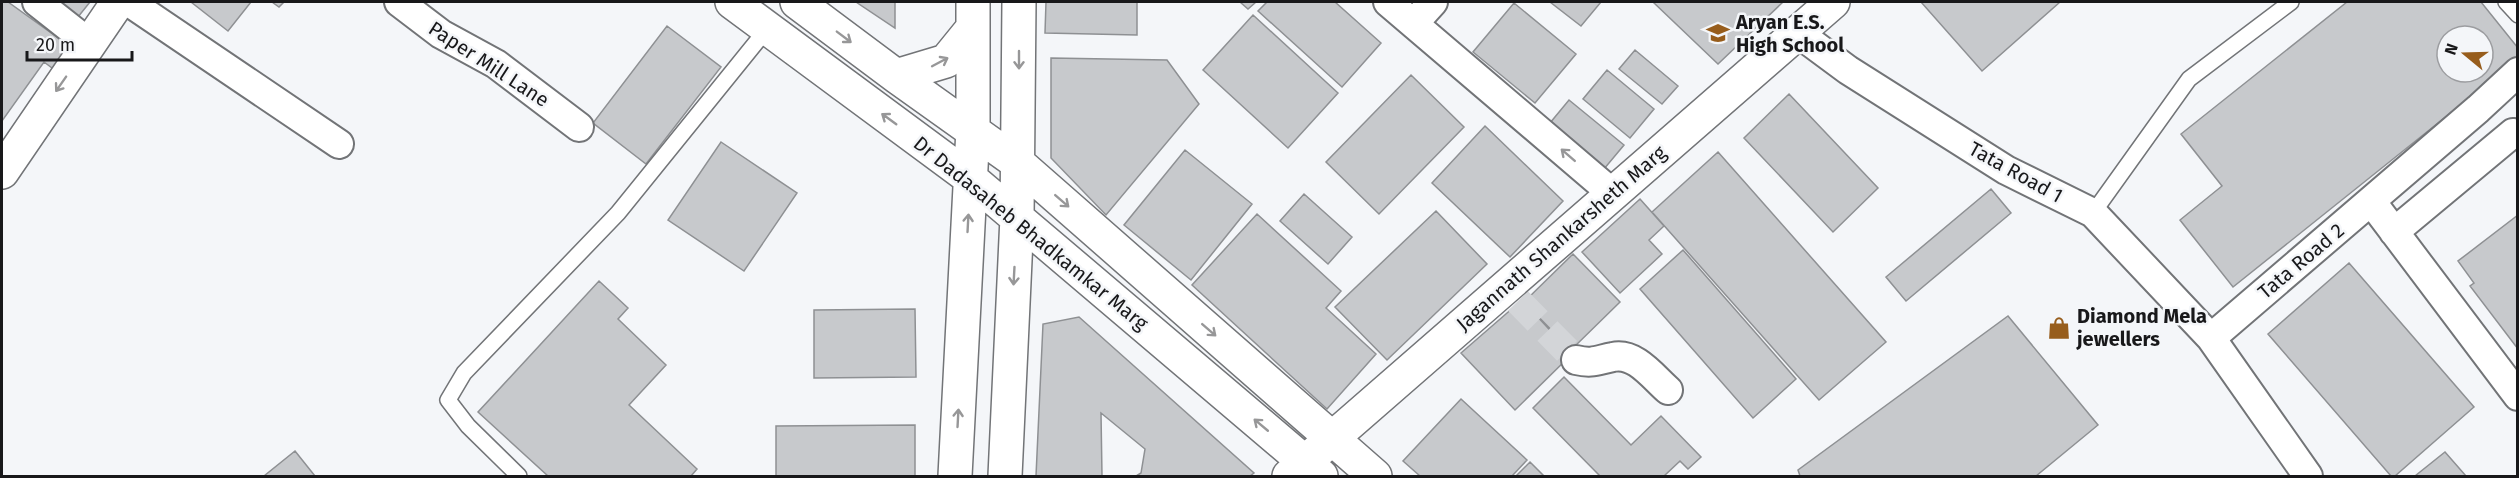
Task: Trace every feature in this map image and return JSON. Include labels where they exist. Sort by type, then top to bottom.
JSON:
[{"type":"main road","points":[[2,172],[118,2]]},
{"type":"main road","name":"Dr Dadasaheb Bhadkamkar Marg","points":[[732,2],[970,178],[1144,325],[1305,472]]},
{"type":"main road","name":"Dr Dadasaheb Bhadkamkar Marg","points":[[797,2],[896,76],[1018,162],[1375,477]]},
{"type":"main road","points":[[1005,477],[1017,218],[1019,2]]},
{"type":"main road","name":"Jagannath Shankarsheth Marg","points":[[1305,472],[1333,439],[1511,294],[1612,193],[1833,2]]},
{"type":"main road","points":[[896,76],[946,61],[973,16]]},
{"type":"main road","points":[[955,477],[973,129],[973,16]]},
{"type":"main road","points":[[1144,325],[1170,296]]},
{"type":"street","points":[[37,2],[89,43]]},
{"type":"street","points":[[129,2],[339,144]]},
{"type":"street","name":"Paper Mill Lane","points":[[399,2],[441,34],[496,63],[579,127]]},
{"type":"street","points":[[1388,2],[1612,193]]},
{"type":"street","points":[[1414,24],[1433,2]]},
{"type":"street","name":"Tata Road 1","points":[[1798,33],[1848,70],[2006,170],[2093,213],[2211,338]]},
{"type":"street","name":"Tata Road 2","points":[[2211,338],[2478,109],[2517,72]]},
{"type":"street","points":[[2394,232],[2515,135],[2478,109]]},
{"type":"street","points":[[2372,201],[2517,396]]},
{"type":"street","points":[[2211,338],[2308,477]]},
{"type":"street","points":[[1576,360],[1590,363],[1614,356],[1624,356],[1638,362],[1668,390]]},
{"type":"lane","points":[[2093,213],[2188,79],[2292,2]]},
{"type":"lane","points":[[2506,2],[2517,15]]},
{"type":"lane","points":[[519,477],[468,426],[448,400],[464,373],[618,213],[767,29]]},
{"type":"building","points":[[2,2],[8,2],[72,48],[56,71],[44,62],[2,121]]},
{"type":"building","points":[[48,2],[90,2],[74,22]]},
{"type":"building","points":[[191,2],[251,2],[228,31]]},
{"type":"building","points":[[272,2],[284,2],[279,7]]},
{"type":"building","points":[[856,2],[895,2],[895,28]]},
{"type":"building","points":[[1046,2],[1137,2],[1137,35],[1045,33]]},
{"type":"building","points":[[1240,2],[1256,2],[1248,9]]},
{"type":"building","points":[[1267,2],[1335,2],[1381,43],[1342,87],[1258,11]]},
{"type":"building","points":[[1550,2],[1601,2],[1581,26]]},
{"type":"building","name":"Aryan E.S. High School","points":[[1653,2],[1783,2],[1718,64]]},
{"type":"building","points":[[1921,2],[2060,2],[1982,71]]},
{"type":"building","points":[[2347,2],[2481,2],[2518,48],[2518,59],[2495,77],[2495,24],[2435,24],[2435,84],[2487,84],[2233,287],[2180,220],[2222,186],[2181,134]]},
{"type":"building","points":[[1514,3],[1576,54],[1535,103],[1473,52]]},
{"type":"building","points":[[1253,15],[1338,93],[1288,148],[1203,70]]},
{"type":"building","points":[[667,26],[721,67],[646,164],[593,123]]},
{"type":"building","points":[[1635,50],[1678,86],[1662,104],[1619,69]]},
{"type":"building","points":[[1051,58],[1167,60],[1199,104],[1106,215],[1051,158]]},
{"type":"building","points":[[1607,70],[1654,109],[1630,138],[1583,99]]},
{"type":"building","points":[[1411,75],[1464,127],[1379,214],[1326,162]]},
{"type":"building","points":[[1789,94],[1878,188],[1833,232],[1744,138]]},
{"type":"building","points":[[1569,100],[1624,145],[1604,169],[1550,123]]},
{"type":"building","points":[[1485,126],[1563,201],[1510,257],[1432,183]]},
{"type":"building","points":[[721,142],[797,193],[744,271],[668,220]]},
{"type":"building","points":[[1185,150],[1252,204],[1191,280],[1124,225]]},
{"type":"building","points":[[1718,152],[1886,342],[1819,400],[1652,212]]},
{"type":"building","points":[[1991,189],[2011,213],[1906,301],[1886,277]]},
{"type":"building","points":[[1304,194],[1352,237],[1328,264],[1280,221]]},
{"type":"building","points":[[1640,199],[1664,226],[1649,240],[1662,254],[1620,293],[1582,252]]},
{"type":"building","points":[[1436,211],[1487,264],[1387,360],[1335,307]]},
{"type":"building","points":[[1257,214],[1341,291],[1326,308],[1376,354],[1327,409],[1192,285]]},
{"type":"building","points":[[2518,215],[2518,349],[2470,286],[2474,283],[2458,261]]},
{"type":"building","points":[[1683,250],[1796,379],[1753,418],[1640,289]]},
{"type":"building","points":[[1573,254],[1620,302],[1571,350],[1524,302]]},
{"type":"building","points":[[2349,263],[2474,407],[2395,476],[2391,476],[2268,334]]},
{"type":"building","points":[[599,281],[628,308],[618,319],[666,365],[629,405],[697,469],[691,476],[548,476],[478,412]]},
{"type":"building","points":[[1522,300],[1572,354],[1515,410],[1461,353]]},
{"type":"building","points":[[915,309],[916,377],[814,378],[814,310]]},
{"type":"building","points":[[2008,316],[2098,425],[2036,476],[1800,476],[1798,470]]},
{"type":"building","points":[[1079,317],[1254,473],[1250,476],[1136,476],[1141,473],[1145,449],[1101,413],[1102,476],[1036,476],[1043,324]]},
{"type":"building","points":[[1564,377],[1631,445],[1661,416],[1701,457],[1688,469],[1680,461],[1664,476],[1600,476],[1533,408]]},
{"type":"building","points":[[1461,399],[1527,460],[1512,476],[1420,476],[1403,461]]},
{"type":"building","points":[[915,425],[915,476],[776,476],[776,426]]},
{"type":"building","points":[[295,451],[315,476],[264,476]]},
{"type":"building","points":[[2445,452],[2466,476],[2415,476]]},
{"type":"building","points":[[1530,462],[1544,476],[1516,476]]},
{"type":"tunnel","points":[[1518,301],[1576,360]]},
{"type":"place","name":"Aryan E.S. High School","points":[[1718,33]]},
{"type":"place","name":"Diamond Mela jewellers","points":[[2059,328]]}]
